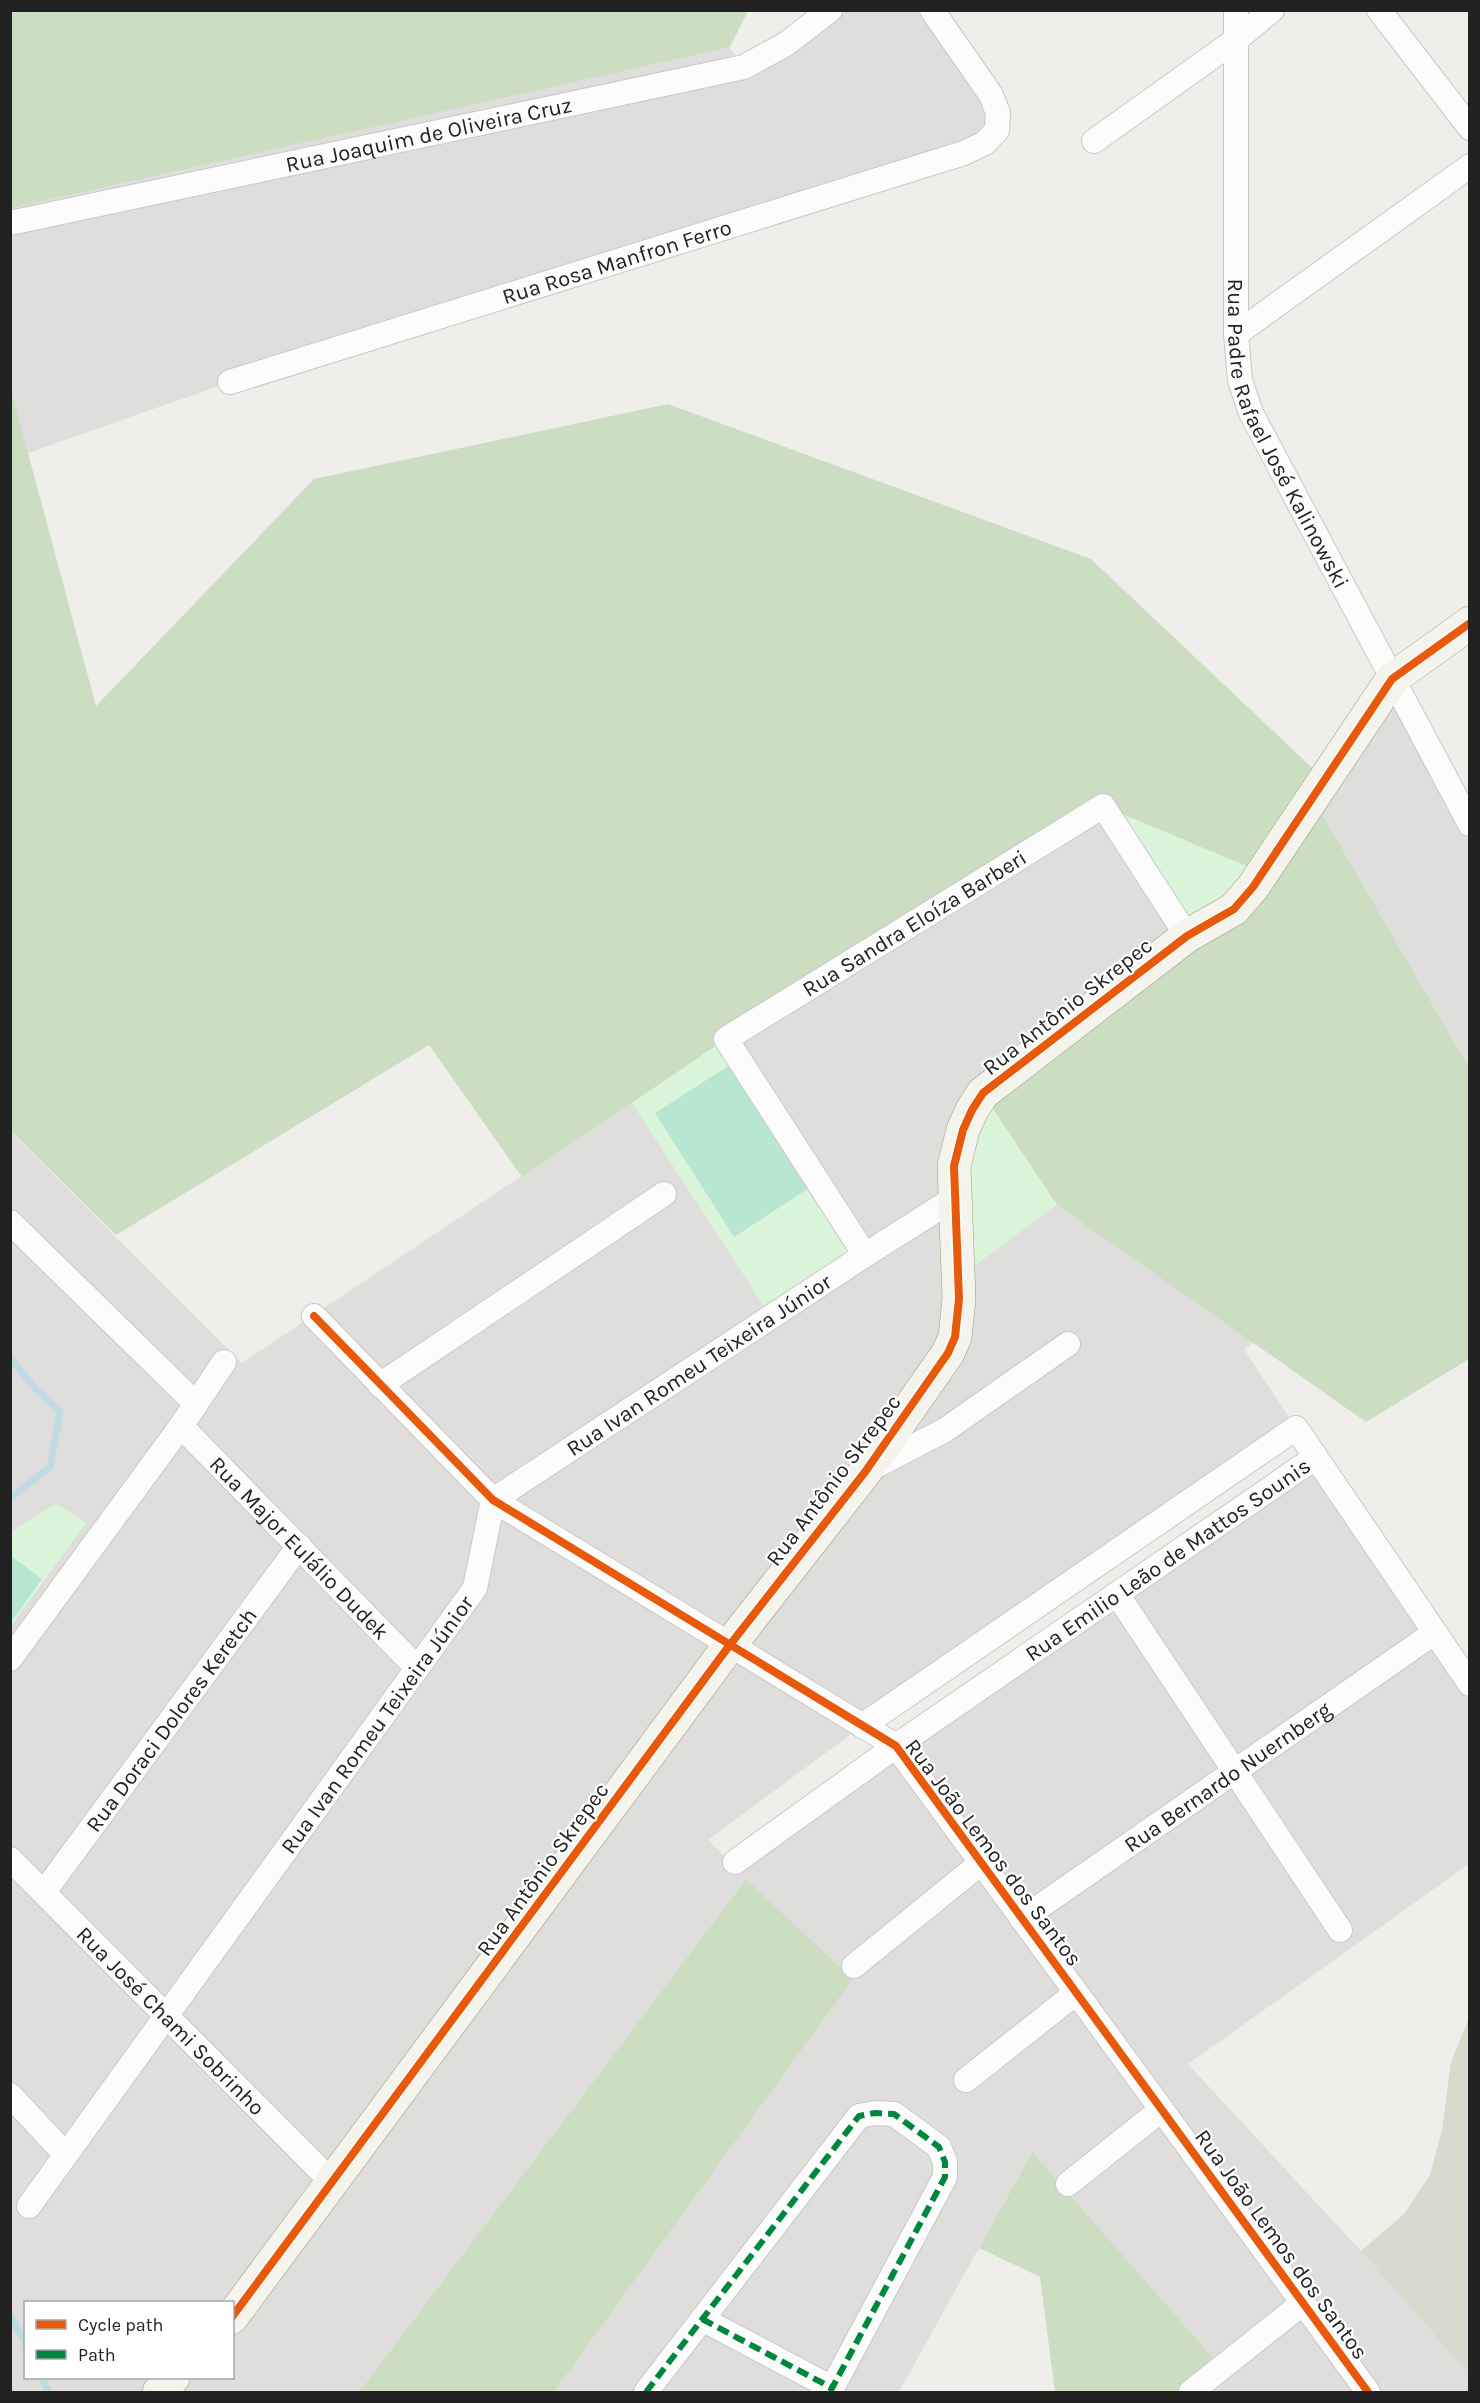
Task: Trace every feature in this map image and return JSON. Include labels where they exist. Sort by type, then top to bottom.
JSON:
[{"type":"street","name":"Rua Joaquim de Oliveira Cruz","points":[[10,223],[744,67],[786,44],[830,10]]},
{"type":"street","name":"Rua Rosa Manfron Ferro","points":[[230,382],[964,153],[984,143],[997,130],[998,113],[991,95],[932,10]]},
{"type":"street","name":"Rua Padre Rafael José Kalinowski","points":[[1236,10],[1236,334],[1240,380],[1251,412],[1470,824]]},
{"type":"street","points":[[1094,141],[1237,39],[1272,10]]},
{"type":"street","points":[[1379,10],[1470,128]]},
{"type":"street","points":[[1236,334],[1470,166]]},
{"type":"street","points":[[1392,679],[1470,623]]},
{"type":"street","name":"Rua Antônio Skrepec","points":[[234,2314],[729,1646],[865,1472],[938,1369],[954,1337],[960,1299],[954,1166],[972,1110],[983,1093],[1187,936],[1234,909],[1253,887],[1392,679]]},
{"type":"street","name":"Rua Sandra Eloíza Barberi","points":[[865,1255],[726,1039],[1104,806],[1187,936]]},
{"type":"street","points":[[380,1385],[664,1194]]},
{"type":"street","name":"Rua Ivan Romeu Teixeira Júnior","points":[[29,2206],[475,1588],[493,1500],[955,1198]]},
{"type":"street","points":[[10,1222],[196,1404]]},
{"type":"street","name":"Rua João Lemos dos Santos","points":[[314,1316],[493,1500],[896,1746],[1368,2392]]},
{"type":"street","points":[[865,1472],[945,1430],[1068,1344]]},
{"type":"street","points":[[10,1659],[182,1426],[224,1362]]},
{"type":"street","name":"Rua Major Eulálio Dudek","points":[[182,1426],[417,1668]]},
{"type":"street","name":"Rua Emilio Leão de Mattos Sounis","points":[[735,1862],[896,1746],[1316,1457],[1296,1428],[862,1726]]},
{"type":"street","points":[[1316,1457],[1470,1684]]},
{"type":"street","name":"Rua Doraci Dolores Keretch","points":[[44,1893],[299,1546]]},
{"type":"street","points":[[1117,1594],[1340,1930]]},
{"type":"street","points":[[1010,1624],[1030,1653]]},
{"type":"street","name":"Rua Bernardo Nuernberg","points":[[1022,1919],[1434,1633]]},
{"type":"street","name":"Rua José Chami Sobrinho","points":[[10,1859],[333,2183]]},
{"type":"street","points":[[854,1966],[981,1863]]},
{"type":"street","points":[[966,2080],[1076,1993]]},
{"type":"street","points":[[10,2095],[66,2154]]},
{"type":"street","points":[[1068,2184],[1161,2110]]},
{"type":"street","points":[[646,2392],[702,2319],[859,2116],[875,2113],[894,2114],[939,2147],[945,2162],[945,2176],[831,2390],[702,2319]]},
{"type":"street","points":[[1191,2392],[1303,2303]]},
{"type":"street","points":[[159,2392],[172,2379]]},
{"type":"shaded area","points":[[10,11],[703,11],[744,67],[830,11],[932,11],[997,130],[230,382],[11,459]]},
{"type":"shaded area","points":[[1392,679],[1469,823],[1469,1198],[1244,1349],[1296,1428],[862,1726],[708,1840],[732,1864],[1316,1457],[1469,1684],[1469,1864],[1188,2064],[1361,2251],[1469,2374],[1469,2392],[1160,2392],[1032,2152],[899,2392],[554,2392],[853,1979],[746,1879],[359,2392],[11,2392],[10,1131],[242,1363],[726,1039],[1103,806],[1263,873]]},
{"type":"shaded area","points":[[1469,2018],[1470,2374],[1361,2251],[1404,2214],[1430,2175],[1442,2130],[1451,2062]]},
{"type":"green space","points":[[10,11],[748,11],[730,47],[11,208]]},
{"type":"green space","points":[[10,386],[96,706],[314,479],[668,404],[1091,559],[1325,780],[1263,873],[1103,806],[726,1039],[522,1177],[429,1045],[116,1235],[11,1131]]},
{"type":"green space","points":[[1103,806],[1263,873],[1187,936]]},
{"type":"green space","points":[[1320,811],[1469,1068],[1469,1359],[1366,1422],[1057,1205],[991,1106],[1114,1004],[1245,920]]},
{"type":"green space","points":[[717,1045],[851,1255],[767,1311],[632,1103]]},
{"type":"green space","points":[[730,1065],[809,1188],[734,1237],[655,1113]]},
{"type":"green space","points":[[991,1106],[1057,1205],[965,1273],[973,1115]]},
{"type":"green space","points":[[56,1503],[86,1523],[11,1626],[11,1532]]},
{"type":"green space","points":[[11,1556],[42,1579],[11,1622]]},
{"type":"green space","points":[[746,1879],[853,1979],[554,2392],[359,2392]]},
{"type":"green space","points":[[1032,2152],[1212,2357],[1182,2392],[1055,2392],[1040,2277],[979,2248]]},
{"type":"waterway","points":[[10,1358],[33,1386],[60,1412],[50,1467],[10,1498]]},
{"type":"waterway","points":[[10,2315],[24,2341]]},
{"type":"waterway","points":[[42,2379],[49,2392]]},
{"type":"marked path","points":[[646,2392],[859,2116],[875,2113],[894,2114],[939,2147],[945,2162],[945,2177],[830,2392]]},
{"type":"marked path","points":[[702,2319],[832,2388]]},
{"type":"cycle path","points":[[234,2314],[729,1646],[865,1472],[948,1353],[955,1337],[959,1299],[954,1166],[963,1130],[983,1093],[1187,936],[1234,909],[1253,887],[1392,679],[1470,623]]},
{"type":"cycle path","points":[[314,1316],[493,1500],[896,1746],[1368,2392]]}]
